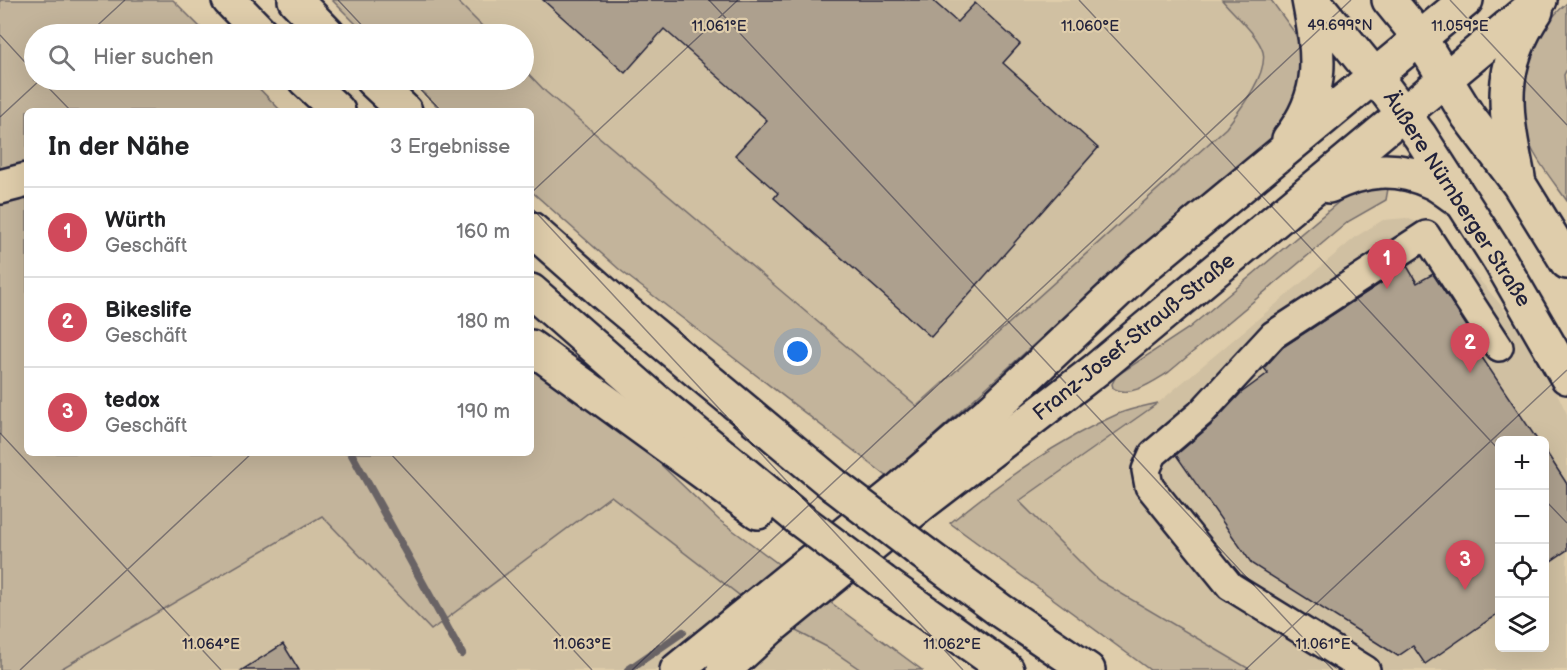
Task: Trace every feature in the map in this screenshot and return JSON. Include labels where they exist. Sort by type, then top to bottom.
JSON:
[{"type":"main road","points":[[229,0],[252,24]]},
{"type":"main road","points":[[295,0],[318,24]]},
{"type":"main road","points":[[1271,162],[1292,135],[1305,113],[1317,77],[1317,42],[1311,0]]},
{"type":"main road","name":"Äußere Nürnberger Straße","points":[[1311,0],[1375,75],[1404,114],[1465,205],[1530,310],[1567,377]]},
{"type":"main road","points":[[1389,0],[1420,38],[1468,116],[1519,184],[1567,262]]},
{"type":"main road","name":"Franz-Josef-Strauß-Straße","points":[[677,670],[790,580],[985,416],[1139,271],[1466,0]]},
{"type":"main road","points":[[1519,184],[1505,97],[1517,45],[1528,21],[1542,0]]},
{"type":"main road","name":"Franz-Josef-Strauß-Straße","points":[[724,670],[770,628],[923,503],[1097,369],[1542,0]]},
{"type":"main road","points":[[316,90],[335,108]]},
{"type":"main road","points":[[383,90],[402,108]]},
{"type":"main road","points":[[1303,199],[1350,176],[1382,170],[1398,171],[1433,182],[1465,205]]},
{"type":"main road","points":[[0,187],[24,181]]},
{"type":"main road","points":[[534,232],[625,311],[834,484],[1001,611],[1088,670]]},
{"type":"main road","points":[[534,294],[654,399],[798,518],[1007,670]]},
{"type":"main road","points":[[534,349],[760,514],[798,518]]},
{"type":"street","points":[[1366,670],[1230,586],[1149,486],[1146,470],[1153,454],[1200,414],[1273,335],[1426,235],[1499,347]]},
{"type":"shaded area","points":[[0,0],[173,0],[197,24],[24,24],[24,90],[261,90],[278,108],[24,108],[24,456],[534,456],[534,344],[719,520],[922,670],[861,670],[827,647],[765,615],[611,496],[431,630],[322,516],[59,670],[0,670]]},
{"type":"shaded area","points":[[332,0],[456,0],[480,24],[356,24]]},
{"type":"shaded area","points":[[456,0],[1222,0],[1251,32],[1263,51],[1262,64],[1256,83],[1226,128],[917,406],[546,92],[534,79],[534,24],[480,24]]},
{"type":"shaded area","points":[[1222,0],[1271,0],[1295,33],[1304,58],[1302,87],[1276,137],[1041,338],[888,477],[620,270],[534,194],[534,108],[439,108],[420,90],[534,90],[534,79],[917,406],[1226,128],[1245,103],[1261,71],[1263,52],[1251,32]]},
{"type":"shaded area","points":[[1567,3],[1567,69],[1564,75],[1567,102],[1567,201],[1533,151],[1522,112],[1522,92],[1532,52],[1541,33]]},
{"type":"shaded area","points":[[1389,183],[1386,200],[1349,221],[1169,372],[1142,388],[1120,391],[1113,388],[1112,384],[1116,376],[1189,328],[1347,195]]},
{"type":"shaded area","points":[[1406,218],[1428,226],[1452,248],[1500,304],[1546,370],[1567,414],[1567,670],[1251,670],[1098,580],[1019,501],[1158,403],[1357,236],[1383,220]]},
{"type":"shaded area","points":[[1158,403],[1019,501],[1098,580],[1251,670],[1150,670],[950,523],[989,492],[1051,449],[1118,414]]},
{"type":"shaded area","points":[[611,496],[765,615],[827,647],[861,670],[59,670],[322,516],[431,630]]},
{"type":"building","points":[[543,0],[932,0],[957,22],[975,3],[1020,44],[1003,63],[1098,148],[931,337],[774,198],[778,193],[735,155],[767,120],[664,29],[625,73]]},
{"type":"building","points":[[1407,266],[1417,283],[1433,274],[1479,345],[1475,347],[1535,436],[1495,436],[1495,615],[1425,664],[1413,646],[1398,656],[1252,564],[1176,455],[1210,426],[1241,393],[1268,373],[1264,368],[1283,347]]},
{"type":"building","points":[[1549,456],[1567,484],[1567,550],[1549,562]]},
{"type":"building","points":[[283,644],[299,670],[242,670]]},
{"type":"waterway","points":[[353,456],[462,654]]},
{"type":"waterway","points":[[628,670],[683,632]]},
{"type":"place","name":"Würth","points":[[1387,289]]},
{"type":"place","name":"Bikeslife","points":[[1470,373]]},
{"type":"place","name":"tedox","points":[[1465,590]]}]
